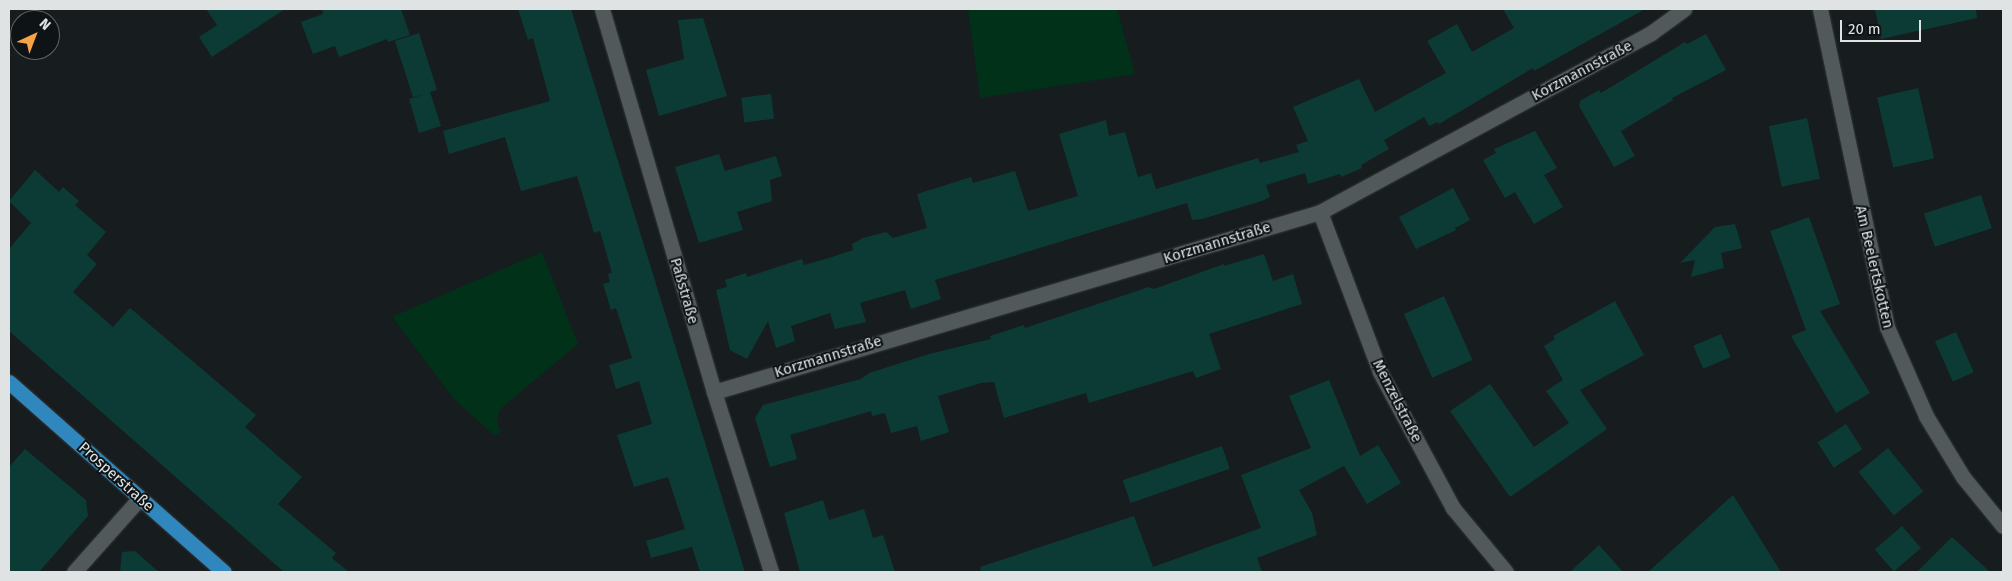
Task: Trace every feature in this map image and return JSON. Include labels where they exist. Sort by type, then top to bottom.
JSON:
[{"type":"main road","name":"Prosperstraße","points":[[9,382],[224,572]]},
{"type":"street","name":"Paßstraße","points":[[602,9],[714,392],[771,572]]},
{"type":"street","name":"Korzmannstraße","points":[[714,392],[1320,212],[1651,33],[1684,9]]},
{"type":"street","name":"Am Beelertskotten","points":[[1820,9],[1887,327],[1926,416],[1963,476],[2003,526]]},
{"type":"street","name":"Menzelstraße","points":[[1320,212],[1380,372],[1453,508],[1506,572]]},
{"type":"street","points":[[74,572],[140,498]]},
{"type":"green space","points":[[968,9],[1117,9],[1135,74],[980,98]]},
{"type":"green space","points":[[542,252],[578,344],[499,410],[497,423],[501,431],[495,436],[454,399],[392,317]]},
{"type":"building","points":[[206,9],[285,9],[212,57],[199,37],[217,25]]},
{"type":"building","points":[[322,9],[401,9],[410,35],[388,42],[387,39],[339,57],[335,46],[313,54],[301,22],[323,14]]},
{"type":"building","points":[[518,9],[571,9],[745,572],[700,572],[692,547],[651,558],[646,541],[685,529],[668,477],[634,487],[617,435],[652,424],[639,381],[616,389],[609,365],[632,358],[616,308],[611,310],[603,284],[610,282],[608,274],[612,273],[600,231],[594,233],[577,176],[521,191],[505,137],[449,154],[443,131],[550,101],[533,38],[528,40]]},
{"type":"building","points":[[1503,9],[1645,9],[1534,71],[1533,68],[1439,124],[1438,122],[1429,126],[1424,117],[1384,140],[1389,149],[1361,165],[1362,168],[1341,177],[1340,174],[1308,184],[1305,173],[1266,185],[1270,197],[1262,201],[1202,219],[1192,220],[1187,203],[935,280],[941,299],[911,309],[905,290],[860,303],[866,322],[835,329],[830,313],[791,326],[795,341],[776,348],[768,321],[747,359],[730,350],[716,290],[727,287],[725,280],[746,273],[747,277],[802,259],[804,265],[829,258],[853,250],[852,244],[863,238],[886,232],[893,238],[927,228],[917,194],[971,177],[973,183],[1015,171],[1028,211],[1078,196],[1059,134],[1106,120],[1109,136],[1125,132],[1138,177],[1151,173],[1156,189],[1258,158],[1260,163],[1299,152],[1296,145],[1308,141],[1293,107],[1359,79],[1375,112],[1446,73],[1427,41],[1457,24],[1472,52],[1514,28]]},
{"type":"building","points":[[1875,9],[1976,9],[1977,18],[1881,39]]},
{"type":"building","points":[[703,18],[727,96],[659,116],[646,70],[684,59],[678,20]]},
{"type":"building","points":[[419,33],[437,90],[430,92],[441,126],[419,133],[409,99],[425,94],[413,97],[395,41]]},
{"type":"building","points":[[1706,34],[1726,70],[1672,98],[1673,100],[1621,131],[1635,156],[1614,167],[1579,106],[1580,101],[1599,90],[1601,93],[1685,42],[1687,44]]},
{"type":"building","points":[[1918,88],[1934,158],[1893,168],[1877,97]]},
{"type":"building","points":[[771,94],[774,119],[744,122],[741,98]]},
{"type":"building","points":[[1807,118],[1820,179],[1782,187],[1769,126]]},
{"type":"building","points":[[1535,131],[1557,168],[1544,175],[1563,207],[1534,224],[1515,192],[1505,198],[1483,160],[1496,153],[1494,149]]},
{"type":"building","points":[[719,154],[725,171],[776,156],[782,176],[770,180],[772,201],[737,212],[743,230],[699,243],[675,167]]},
{"type":"building","points":[[35,170],[59,192],[63,187],[79,201],[75,205],[106,232],[87,255],[97,264],[73,292],[113,327],[130,308],[256,415],[245,427],[302,477],[278,504],[336,553],[332,558],[349,572],[284,572],[9,331],[9,249],[31,223],[9,201]]},
{"type":"building","points":[[1453,188],[1470,220],[1455,228],[1456,230],[1416,249],[1399,217]]},
{"type":"building","points":[[1981,195],[1992,228],[1935,247],[1924,214]]},
{"type":"building","points":[[1809,217],[1840,304],[1820,311],[1870,393],[1836,413],[1791,336],[1806,330],[1770,231]]},
{"type":"building","points":[[1735,224],[1742,248],[1721,253],[1724,268],[1691,277],[1695,260],[1680,263],[1715,227]]},
{"type":"building","points":[[1264,254],[1273,281],[1293,274],[1302,304],[1209,334],[1221,369],[1196,378],[1193,371],[1089,403],[1086,393],[1004,418],[994,382],[981,383],[938,396],[949,432],[921,441],[917,426],[891,433],[885,413],[872,416],[871,411],[790,435],[797,459],[770,467],[755,418],[763,405],[861,379],[869,373],[929,354],[991,339],[990,336],[1024,325],[1025,328],[1149,287],[1154,289],[1224,264],[1224,266]]},
{"type":"building","points":[[1444,296],[1472,360],[1432,378],[1404,314]]},
{"type":"building","points":[[1615,301],[1644,355],[1580,390],[1607,429],[1510,497],[1450,411],[1490,384],[1534,447],[1569,423],[1546,391],[1563,380],[1544,346],[1555,339],[1553,336]]},
{"type":"building","points":[[1956,332],[1974,372],[1953,382],[1935,341]]},
{"type":"building","points":[[1721,334],[1731,357],[1703,369],[1693,346]]},
{"type":"building","points":[[1329,380],[1360,456],[1378,445],[1401,483],[1367,504],[1344,466],[1299,490],[1312,513],[1317,535],[1257,558],[1262,572],[981,572],[980,567],[1134,516],[1153,567],[1261,528],[1241,475],[1311,448],[1289,396]]},
{"type":"building","points":[[1846,424],[1862,449],[1834,468],[1817,443]]},
{"type":"building","points":[[1222,446],[1230,469],[1131,503],[1123,480]]},
{"type":"building","points":[[1888,448],[1923,492],[1894,515],[1858,472]]},
{"type":"building","points":[[25,449],[86,500],[88,516],[39,572],[9,572],[9,467]]},
{"type":"building","points":[[1733,495],[1781,572],[1648,572]]},
{"type":"building","points":[[823,500],[829,520],[864,509],[873,538],[883,535],[895,572],[800,572],[784,513]]},
{"type":"building","points":[[1902,526],[1921,548],[1894,572],[1875,550]]},
{"type":"building","points":[[1952,537],[1990,572],[1917,572]]},
{"type":"building","points":[[1599,545],[1623,572],[1570,572]]},
{"type":"building","points":[[135,551],[159,572],[120,572],[122,552]]}]
